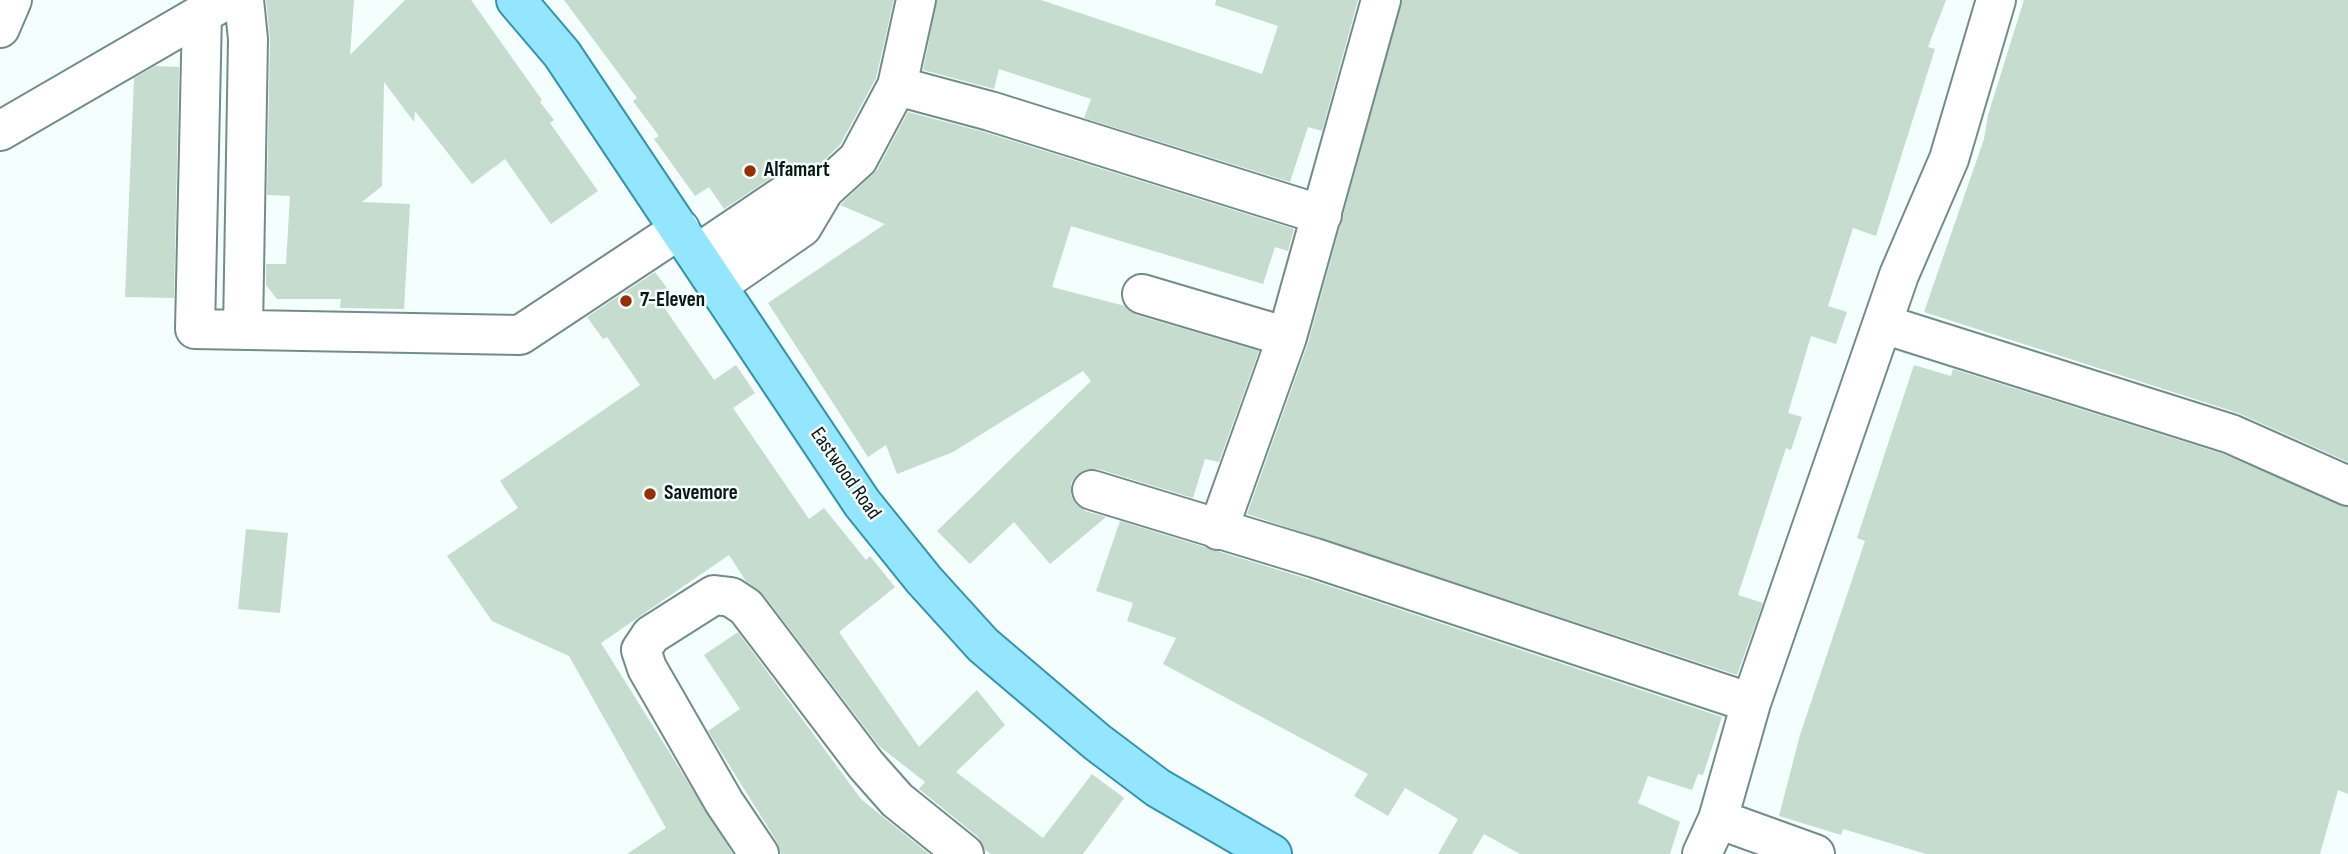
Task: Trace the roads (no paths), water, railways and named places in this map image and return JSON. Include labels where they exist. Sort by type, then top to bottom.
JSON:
[{"type":"main road","name":"Eastwood Road","points":[[516,0],[562,54],[862,503],[924,580],[984,645],[1040,696],[1158,788],[1272,854]]},
{"type":"street","points":[[0,28],[12,0]]},
{"type":"street","points":[[243,330],[248,39],[244,0]]},
{"type":"street","points":[[718,285],[802,227],[824,190],[858,159],[897,86],[916,0]]},
{"type":"street","points":[[1218,530],[1287,337],[1381,0]]},
{"type":"street","points":[[1702,854],[1718,819],[1751,703],[1899,275],[1949,159],[1996,0]]},
{"type":"street","points":[[215,7],[195,329],[520,335],[688,241],[786,194],[824,190]]},
{"type":"street","points":[[0,131],[215,7]]},
{"type":"street","points":[[897,86],[990,111],[1322,215]]},
{"type":"street","points":[[1142,294],[1287,337]]},
{"type":"street","points":[[1883,324],[2231,434],[2348,486]]},
{"type":"street","points":[[1092,491],[1315,558],[1751,703]]},
{"type":"street","points":[[759,854],[724,802],[647,668],[641,650],[651,635],[715,595],[731,597],[746,607],[866,765],[897,800],[964,854]]},
{"type":"street","points":[[1718,819],[1815,854]]},
{"type":"place","name":"Alfamart","points":[[750,171]]},
{"type":"place","name":"7-Eleven","points":[[626,301]]},
{"type":"place","name":"Savemore","points":[[650,494]]}]
